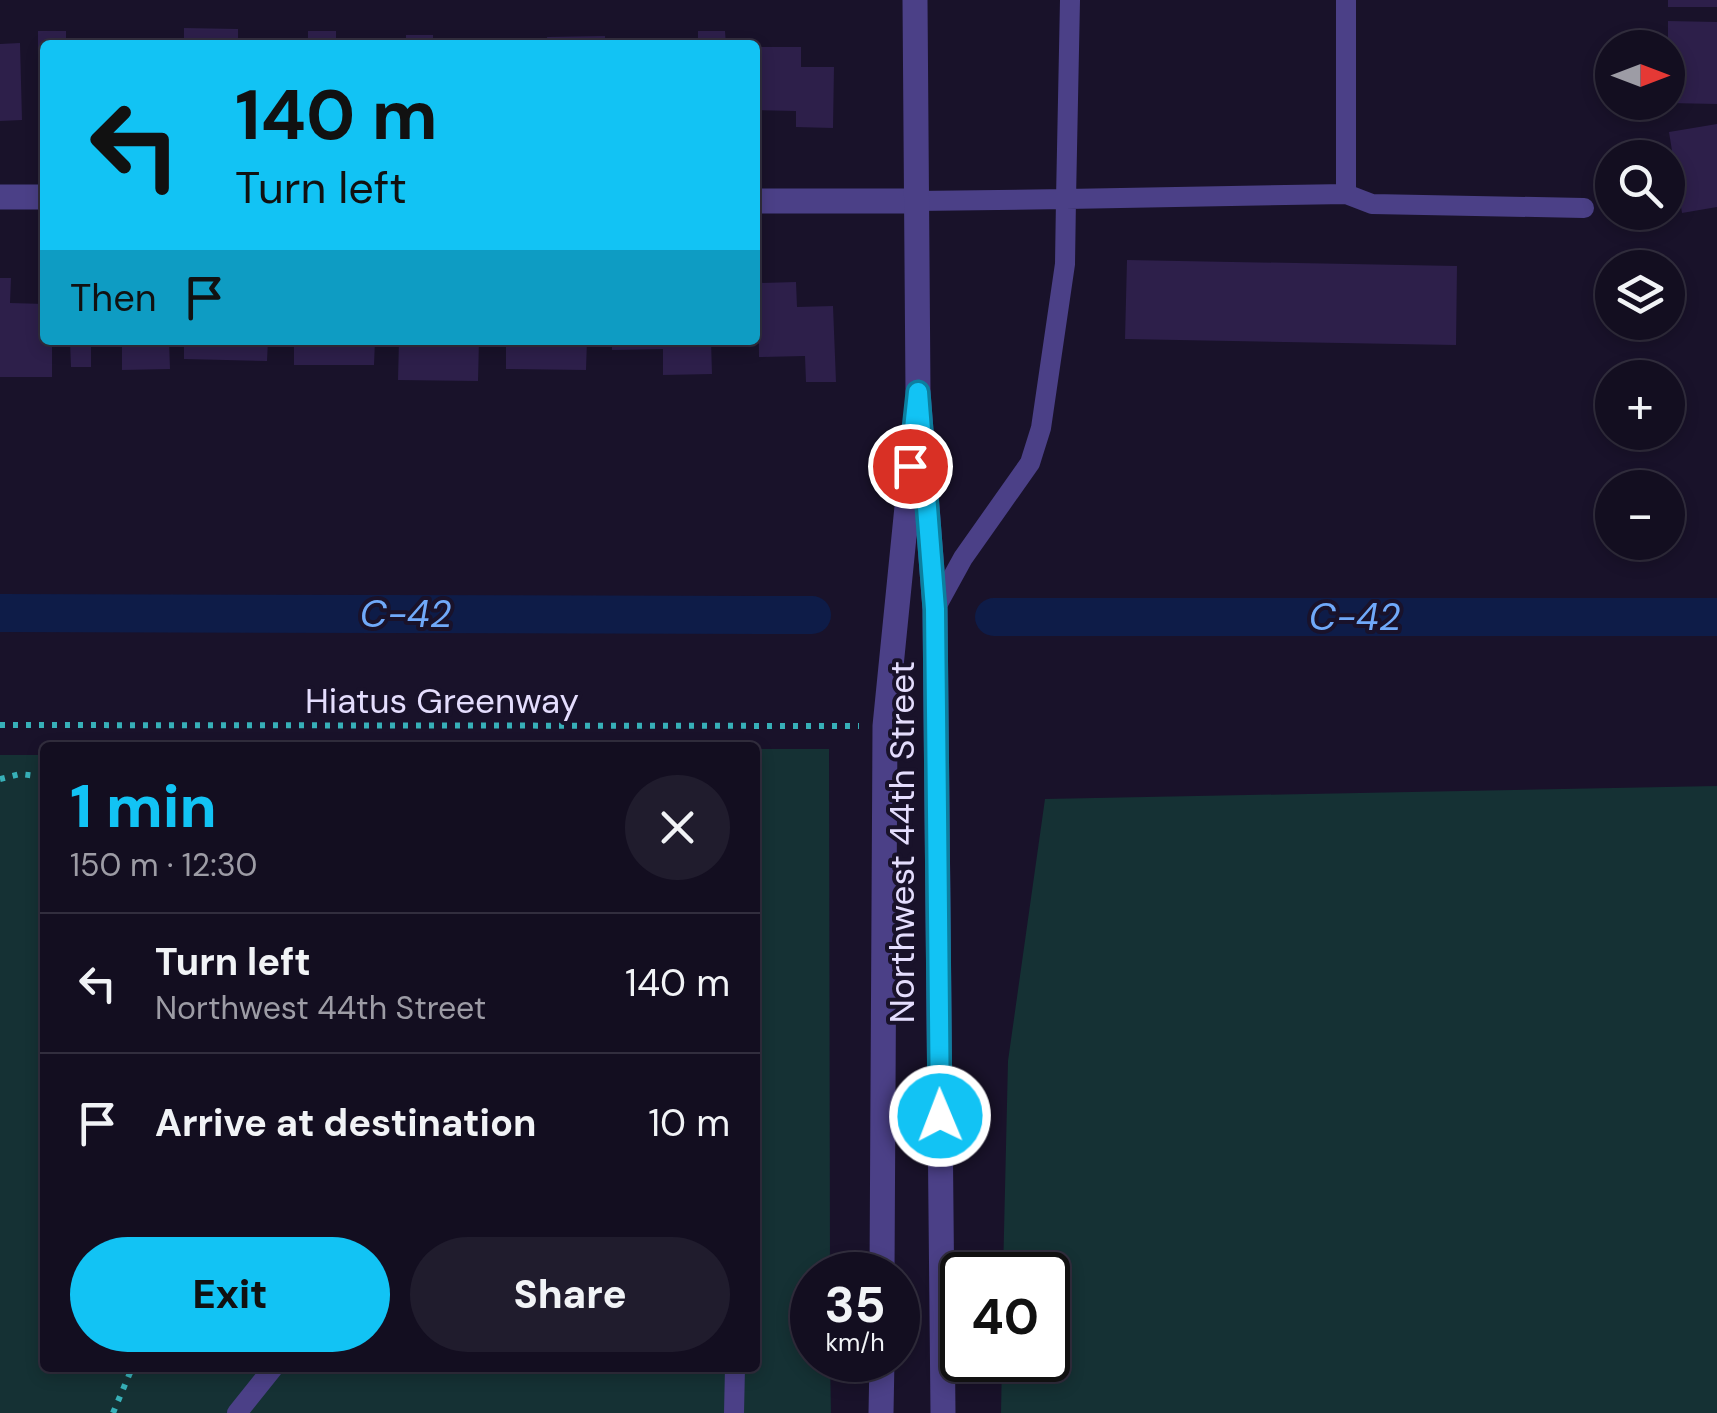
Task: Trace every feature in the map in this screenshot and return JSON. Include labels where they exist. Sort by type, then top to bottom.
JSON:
[{"type":"street","name":"Northwest 44th Street","points":[[915,0],[918,392],[935,609],[944,1413]]},
{"type":"street","points":[[0,197],[40,197]]},
{"type":"street","points":[[760,201],[916,202]]},
{"type":"street","name":"Northwest 44th Street","points":[[882,1252],[885,726],[918,392]]},
{"type":"street","points":[[881,1413],[882,1382]]},
{"type":"lane","points":[[935,609],[963,558],[1030,463],[1041,428],[1065,264],[1070,0]]},
{"type":"lane","points":[[1346,0],[1346,194]]},
{"type":"lane","points":[[916,202],[1346,194],[1372,204],[1584,208]]},
{"type":"lane","points":[[237,1413],[271,1372]]},
{"type":"lane","points":[[734,1372],[734,1413]]},
{"type":"path","name":"Hiatus Greenway","points":[[0,725],[885,726]]},
{"type":"path","points":[[0,779],[20,774],[40,777]]},
{"type":"path","points":[[113,1413],[130,1372]]},
{"type":"green space","points":[[760,749],[829,749],[830,1252],[790,1252],[790,1382],[830,1382],[831,1413],[0,1413],[0,755],[40,755],[40,1372],[760,1372]]},
{"type":"green space","points":[[1717,786],[1717,1413],[1001,1413],[1002,1382],[1070,1382],[1070,1252],[1004,1252],[1008,1061],[1045,799]]},
{"type":"building","points":[[1668,0],[1717,0],[1717,7],[1668,7]]},
{"type":"building","points":[[1668,21],[1717,22],[1717,104],[1685,103],[1685,30],[1668,30]]},
{"type":"building","points":[[184,28],[238,29],[238,40],[184,40]]},
{"type":"building","points":[[38,31],[66,31],[66,40],[40,40],[38,100]]},
{"type":"building","points":[[308,31],[336,31],[336,40],[308,40]]},
{"type":"building","points":[[698,31],[725,31],[726,40],[698,40]]},
{"type":"building","points":[[406,35],[433,35],[433,40],[406,40]]},
{"type":"building","points":[[605,36],[605,40],[547,40],[547,37]]},
{"type":"building","points":[[20,43],[22,120],[0,121],[0,44]]},
{"type":"building","points":[[760,47],[801,47],[801,67],[834,67],[833,128],[796,127],[796,111],[760,110]]},
{"type":"building","points":[[1717,124],[1717,207],[1685,212],[1685,140],[1670,140],[1669,132]]},
{"type":"building","points":[[1127,260],[1457,266],[1456,345],[1125,339]]},
{"type":"building","points":[[0,278],[11,278],[10,303],[40,304],[40,345],[52,345],[52,377],[0,377]]},
{"type":"building","points":[[796,282],[797,307],[833,306],[836,382],[806,382],[805,356],[759,357],[760,283]]},
{"type":"building","points":[[70,345],[169,345],[170,369],[122,370],[122,346],[91,346],[91,367],[71,367]]},
{"type":"building","points":[[184,345],[268,345],[267,361],[184,359]]},
{"type":"building","points":[[294,345],[375,345],[374,365],[294,365]]},
{"type":"building","points":[[399,345],[479,345],[478,381],[398,380]]},
{"type":"building","points":[[506,345],[587,345],[586,370],[506,369]]},
{"type":"building","points":[[612,345],[711,345],[712,374],[663,375],[663,349],[612,350]]},
{"type":"waterway","name":"C-42","points":[[0,613],[812,615]]},
{"type":"waterway","name":"C-42","points":[[994,617],[1717,617]]},
{"type":"route","points":[[910,466],[918,392],[935,609],[940,1116]]}]
